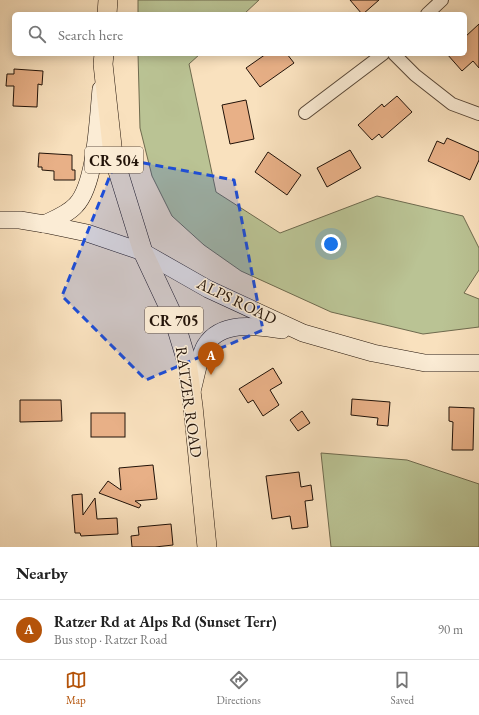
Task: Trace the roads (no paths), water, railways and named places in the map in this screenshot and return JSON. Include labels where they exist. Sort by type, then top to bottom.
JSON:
[{"type":"main road","points":[[107,12],[108,0]]},
{"type":"main road","points":[[44,224],[62,215],[76,205],[86,191],[95,149],[103,59]]},
{"type":"main road","name":"RATZER ROAD","points":[[103,59],[113,155],[143,252],[173,316],[187,362],[207,547]]},
{"type":"main road","name":"ALPS ROAD","points":[[0,220],[20,220],[87,233],[143,252],[208,289],[303,333],[373,353],[426,363],[479,363]]},
{"type":"main road","points":[[191,393],[204,346],[217,333],[236,327],[258,326],[303,333]]},
{"type":"street","points":[[429,12],[442,0]]},
{"type":"street","points":[[305,113],[380,56]]},
{"type":"street","points":[[396,56],[415,75],[452,104],[479,114]]},
{"type":"place","name":"Ratzer Rd at Alps Rd (Sunset Terr)","points":[[211,375]]}]
